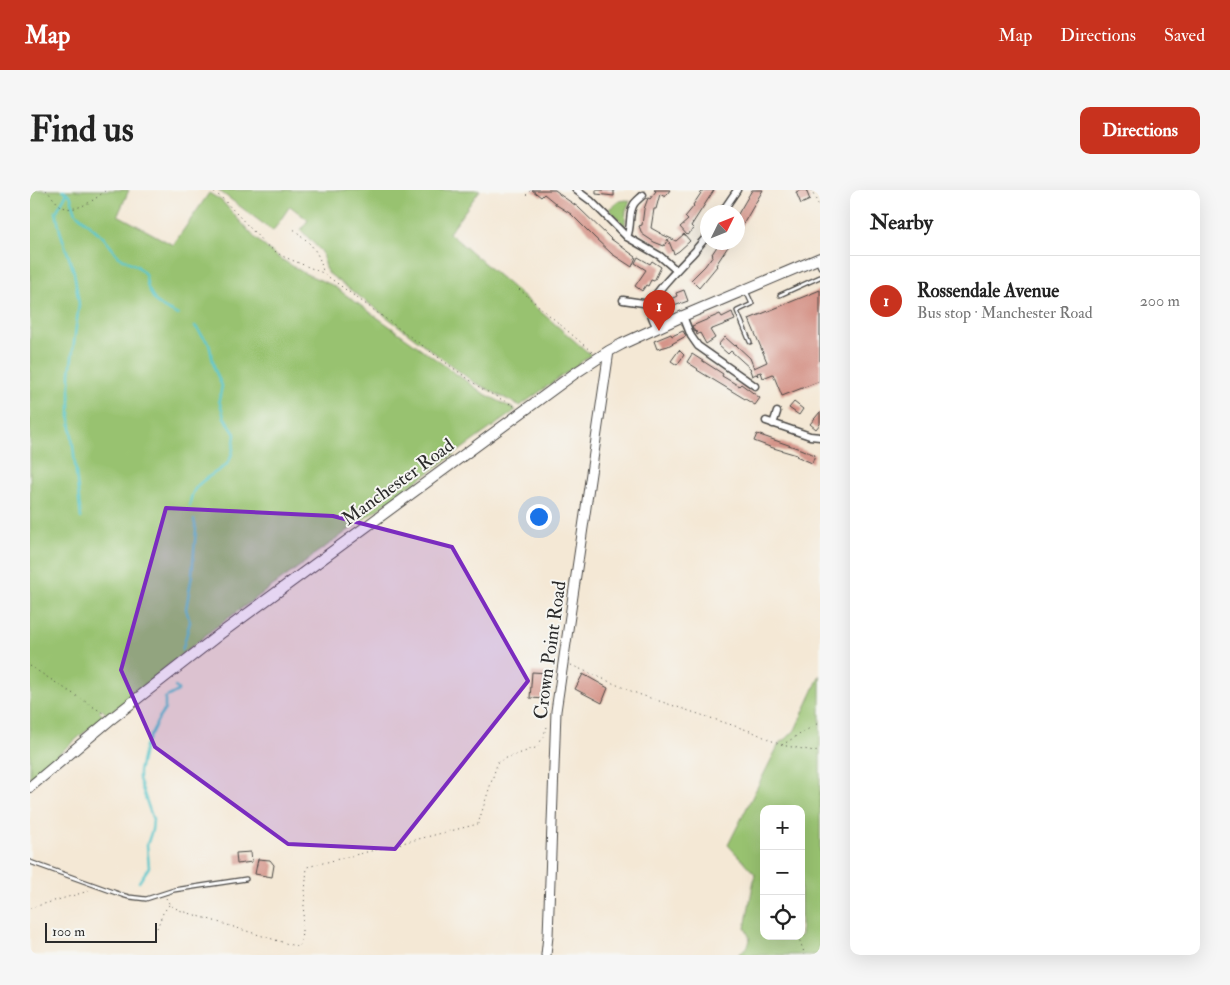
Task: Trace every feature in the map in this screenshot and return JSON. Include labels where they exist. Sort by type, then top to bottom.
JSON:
[{"type":"main road","name":"Manchester Road","points":[[30,787],[111,719],[220,634],[609,351],[683,316],[819,262]]},
{"type":"street","points":[[576,190],[591,201],[627,236],[660,256],[676,270]]},
{"type":"street","points":[[726,205],[736,190]]},
{"type":"street","points":[[627,236],[630,231],[631,212],[634,203],[643,195]]},
{"type":"street","points":[[657,328],[650,312],[650,304],[653,297],[700,245]]},
{"type":"street","points":[[623,300],[650,304]]},
{"type":"street","points":[[683,316],[691,336],[698,346],[755,386]]},
{"type":"street","name":"Crown Point Road","points":[[546,955],[556,711],[609,351]]},
{"type":"street","points":[[773,424],[777,412]]},
{"type":"street","points":[[766,421],[820,438]]},
{"type":"lane","points":[[780,295],[820,277]]},
{"type":"lane","points":[[746,290],[752,304],[737,311],[750,342]]},
{"type":"lane","points":[[30,862],[129,897],[146,899],[174,890],[246,879]]},
{"type":"path","points":[[46,190],[63,207],[77,208],[106,190]]},
{"type":"path","points":[[210,190],[221,197],[266,245],[282,256],[323,273],[482,389],[524,411]]},
{"type":"path","points":[[526,195],[531,190]]},
{"type":"path","points":[[811,190],[820,208]]},
{"type":"path","points":[[290,226],[318,254],[323,273]]},
{"type":"path","points":[[519,289],[597,359]]},
{"type":"path","points":[[564,662],[638,694],[753,732],[781,745],[820,752]]},
{"type":"path","points":[[30,666],[100,710],[111,719]]},
{"type":"path","points":[[163,893],[170,905],[179,910],[298,947],[301,943],[307,867],[478,824],[498,762],[538,747],[552,713],[556,711]]},
{"type":"path","points":[[781,745],[820,722]]},
{"type":"path","points":[[30,908],[101,888]]},
{"type":"path","points":[[157,928],[163,913],[170,905]]},
{"type":"path","points":[[799,940],[805,955]]},
{"type":"highlighted area","points":[[166,508],[333,516],[452,547],[528,681],[395,849],[288,844],[155,747],[121,670]]},
{"type":"green space","points":[[30,190],[129,190],[118,215],[173,245],[209,193],[222,201],[255,238],[276,256],[304,273],[332,285],[483,393],[516,410],[212,630],[108,715],[101,709],[99,711],[104,716],[30,778]]},
{"type":"green space","points":[[218,190],[480,190],[449,233],[591,355],[520,406],[472,381],[328,273],[325,268],[322,252],[301,230],[308,220],[290,206],[273,231]]},
{"type":"green space","points":[[619,201],[630,201],[626,210],[625,226],[609,209]]},
{"type":"green space","points":[[820,675],[820,955],[738,955],[750,941],[745,928],[755,874],[728,845],[780,742],[795,730]]},
{"type":"building","points":[[532,190],[555,190],[578,207],[611,239],[636,257],[632,267],[612,254],[571,214],[544,194],[541,197]]},
{"type":"building","points":[[596,190],[614,190],[614,196],[596,194]]},
{"type":"building","points":[[654,190],[670,190],[665,197],[660,194],[656,209],[654,209],[651,228],[676,241],[684,234],[690,241],[674,254],[668,239],[664,246],[654,242],[642,234],[639,226],[642,225],[644,209],[648,198],[650,199],[656,191]]},
{"type":"building","points":[[703,190],[714,190],[704,205],[700,205],[700,212],[691,226],[694,229],[687,235],[680,227],[688,220],[685,217]]},
{"type":"building","points":[[752,190],[763,190],[745,221],[745,205],[743,205]]},
{"type":"building","points":[[806,190],[810,200],[801,204],[796,192]]},
{"type":"building","points":[[715,250],[726,250],[717,266],[699,288],[691,280],[705,266]]},
{"type":"building","points":[[638,257],[650,264],[652,261],[661,267],[654,281],[651,280],[642,291],[635,286],[646,270],[635,263]]},
{"type":"building","points":[[684,290],[688,301],[671,307],[669,300],[677,296],[676,293]]},
{"type":"building","points":[[820,290],[820,381],[782,396],[773,374],[763,378],[761,372],[757,373],[758,376],[756,374],[752,376],[751,369],[731,351],[728,354],[718,345],[725,337],[750,358],[754,368],[767,362],[749,319]]},
{"type":"building","points":[[732,312],[735,320],[710,330],[715,338],[706,344],[700,333],[697,335],[692,326],[720,314],[722,317]]},
{"type":"building","points":[[683,331],[686,336],[668,346],[657,349],[654,341]]},
{"type":"building","points":[[679,350],[684,355],[677,365],[671,361]]},
{"type":"building","points":[[692,354],[723,374],[722,376],[739,386],[741,384],[760,398],[755,405],[687,362]]},
{"type":"building","points":[[794,402],[803,409],[799,415],[789,408]]},
{"type":"building","points":[[820,412],[820,424],[816,429],[810,424]]},
{"type":"building","points":[[757,434],[815,455],[812,463],[797,455],[754,441]]},
{"type":"building","points":[[532,672],[548,673],[546,699],[530,698]]},
{"type":"building","points":[[583,674],[608,688],[602,703],[575,689]]},
{"type":"building","points":[[251,852],[252,862],[237,864],[236,853]]},
{"type":"building","points":[[258,859],[270,860],[274,865],[272,877],[255,874]]},
{"type":"waterway","points":[[63,190],[70,195],[76,213],[103,237],[119,257],[137,266],[145,274],[148,288],[155,301],[178,315]]},
{"type":"waterway","points":[[67,193],[56,212],[60,231],[74,272],[79,304],[70,373],[70,419],[81,518]]},
{"type":"waterway","points":[[190,505],[198,485],[224,467],[228,462],[233,450],[235,434],[224,417],[219,400],[222,386],[215,370],[209,344],[195,326]]},
{"type":"waterway","points":[[182,651],[190,622],[186,609],[192,575],[196,529],[194,520]]},
{"type":"waterway","points":[[139,882],[149,867],[147,845],[153,820],[139,779],[139,771],[145,746],[165,709],[165,698],[178,691],[175,687]]},
{"type":"place","name":"Rossendale Avenue","points":[[659,331]]}]
